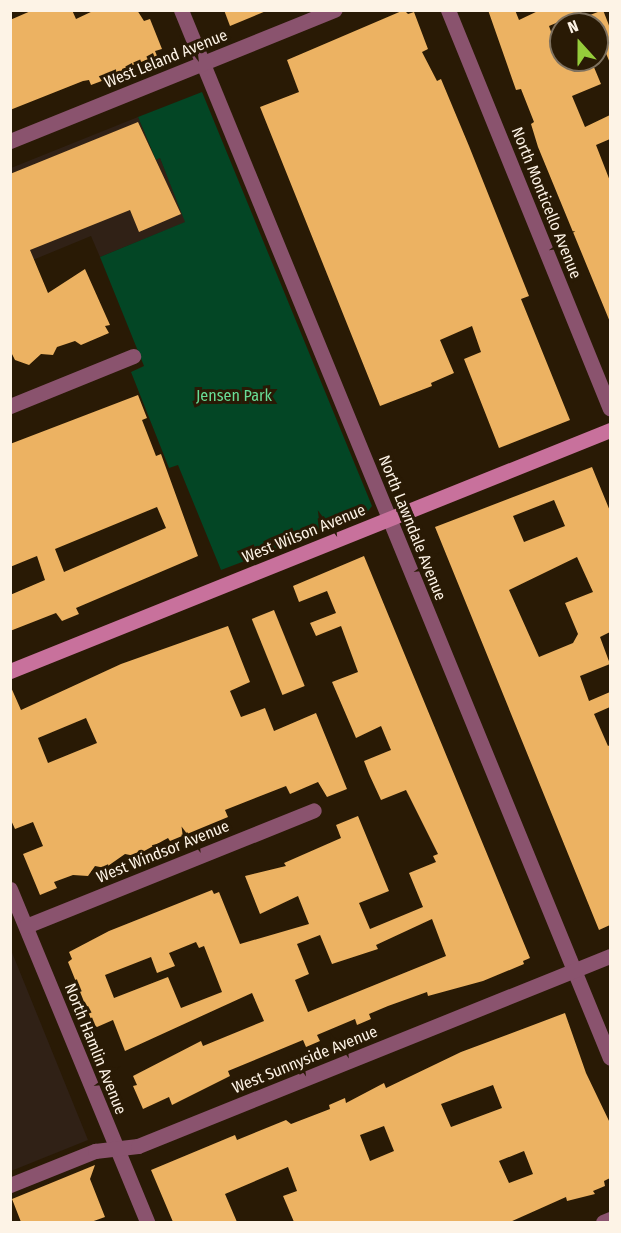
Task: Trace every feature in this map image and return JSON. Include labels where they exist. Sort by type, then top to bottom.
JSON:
[{"type":"street","name":"North Lawndale Avenue","points":[[181,10],[610,1059]]},
{"type":"street","name":"West Leland Avenue","points":[[10,141],[335,10]]},
{"type":"street","name":"North Monticello Avenue","points":[[448,10],[610,408]]},
{"type":"street","points":[[10,406],[133,357]]},
{"type":"street","name":"West Wilson Avenue","points":[[10,671],[610,430]]},
{"type":"street","name":"West Windsor Avenue","points":[[26,926],[314,810]]},
{"type":"street","name":"North Hamlin Avenue","points":[[10,889],[147,1222]]},
{"type":"street","name":"West Sunnyside Avenue","points":[[10,1185],[95,1151],[138,1146],[610,956]]},
{"type":"street","points":[[603,1222],[610,1219]]},
{"type":"shaded area","points":[[138,117],[156,160],[160,158],[186,222],[100,257],[91,236],[11,269],[11,168]]},
{"type":"shaded area","points":[[11,950],[88,1140],[10,1171]]},
{"type":"green space","name":"Jensen Park","points":[[202,92],[372,506],[365,515],[221,570],[178,465],[169,468],[131,372],[144,366],[100,257],[185,222],[160,158],[156,160],[138,117]]},
{"type":"building","points":[[33,10],[72,10],[76,19],[95,10],[137,10],[144,21],[150,19],[162,49],[155,51],[157,56],[122,69],[123,73],[91,85],[89,80],[83,81],[10,110],[10,20]]},
{"type":"building","points":[[224,10],[266,10],[266,11],[230,26]]},
{"type":"building","points":[[404,10],[408,14],[414,12],[428,49],[422,52],[437,81],[441,79],[469,146],[529,296],[521,299],[570,420],[499,448],[464,359],[481,352],[472,326],[440,340],[454,373],[431,383],[432,386],[380,406],[260,107],[299,92],[287,60]]},
{"type":"building","points":[[488,10],[515,10],[519,20],[540,10],[587,10],[549,12],[549,72],[596,72],[601,84],[572,96],[585,127],[610,115],[610,139],[596,145],[610,181],[610,322],[538,147],[531,124],[534,122],[521,89],[516,90]]},
{"type":"building","points":[[609,25],[610,28],[610,63],[609,61]]},
{"type":"building","points":[[138,122],[181,214],[139,232],[130,210],[30,250],[48,293],[85,269],[110,325],[105,326],[109,333],[81,345],[75,341],[57,347],[53,355],[41,354],[29,365],[15,360],[10,350],[10,174]]},
{"type":"building","points":[[138,395],[147,418],[142,420],[156,456],[161,454],[198,556],[76,608],[79,614],[62,621],[56,613],[10,631],[10,595],[45,580],[37,556],[10,567],[10,444]],"holes":[[[157,507],[166,528],[64,572],[55,549]]]},
{"type":"building","points":[[592,467],[610,511],[610,632],[600,637],[610,664],[580,676],[589,701],[610,692],[610,707],[594,714],[608,746],[610,745],[610,925],[599,930],[435,527]],"holes":[[[554,500],[565,526],[524,542],[513,516]],[[577,557],[593,592],[565,603],[578,634],[573,643],[539,657],[509,590]]]},
{"type":"building","points":[[364,556],[530,958],[523,961],[524,964],[483,981],[428,996],[427,992],[388,1006],[369,1014],[371,1019],[357,1025],[355,1019],[317,1035],[320,1041],[306,1047],[303,1040],[228,1071],[230,1076],[172,1105],[169,1097],[143,1109],[133,1086],[137,1085],[133,1076],[201,1041],[203,1046],[264,1021],[252,993],[125,1051],[113,1020],[97,1027],[93,1024],[68,962],[72,959],[69,952],[109,931],[212,890],[214,894],[219,892],[240,944],[309,924],[298,896],[260,914],[245,876],[286,866],[284,863],[341,838],[336,825],[358,816],[389,891],[359,903],[370,929],[423,907],[409,873],[436,862],[433,856],[438,854],[406,790],[381,800],[369,774],[364,761],[391,750],[381,726],[356,738],[332,682],[358,672],[341,626],[316,636],[310,623],[336,613],[327,591],[299,602],[293,586]],"holes":[[[432,919],[446,956],[308,1012],[295,980],[309,974],[297,944],[320,935],[332,964],[378,949],[376,945]],[[196,942],[199,948],[204,946],[222,992],[181,1008],[168,977],[114,998],[105,975],[151,957],[157,973],[175,966],[169,953]]]},
{"type":"building","points":[[274,610],[305,686],[282,695],[252,619]]},
{"type":"building","points":[[228,626],[250,682],[230,691],[241,717],[265,708],[274,731],[316,713],[347,789],[327,797],[318,782],[290,794],[286,786],[225,810],[228,817],[170,841],[168,838],[135,856],[125,854],[105,868],[95,866],[88,876],[73,875],[54,882],[57,888],[40,895],[23,854],[43,846],[33,822],[15,829],[10,818],[10,685],[21,710],[121,664]],"holes":[[[86,718],[97,743],[48,763],[38,738]]]},
{"type":"building","points":[[565,1013],[586,1073],[610,1123],[610,1178],[604,1181],[605,1186],[593,1191],[595,1194],[567,1201],[566,1197],[510,1222],[294,1222],[283,1196],[297,1191],[288,1167],[225,1194],[237,1222],[173,1222],[151,1170],[235,1135],[237,1140],[286,1120],[291,1124],[330,1109],[329,1105],[345,1098],[346,1103],[384,1083],[386,1088],[461,1052]],"holes":[[[493,1085],[502,1108],[451,1127],[441,1104]],[[384,1126],[394,1151],[370,1161],[360,1135]],[[524,1151],[533,1174],[509,1183],[499,1161]]]},
{"type":"building","points":[[95,1165],[90,1179],[105,1217],[91,1222],[21,1222],[12,1199]]}]
